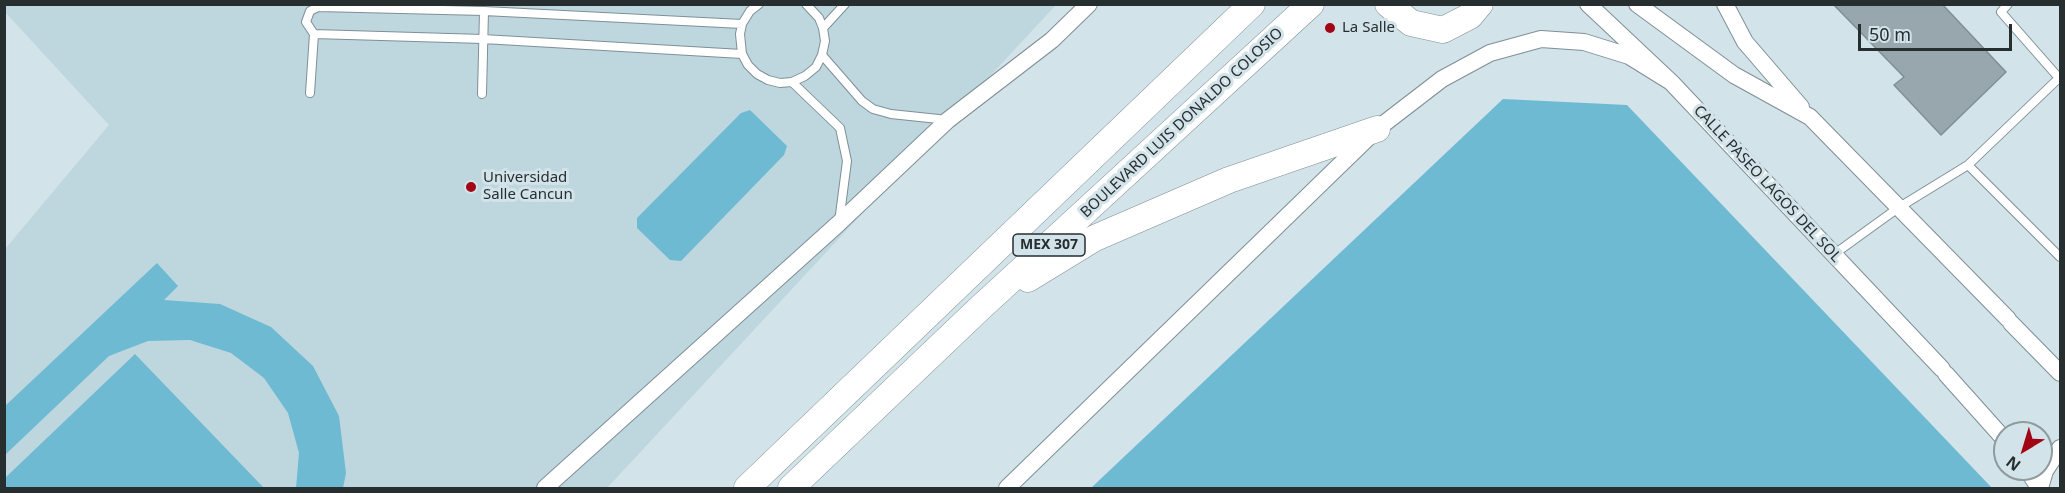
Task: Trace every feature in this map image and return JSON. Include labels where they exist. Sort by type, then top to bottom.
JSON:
[{"type":"main road","name":"MEX 307","points":[[747,489],[1252,4]]},
{"type":"main road","name":"BOULEVARD LUIS DONALDO COLOSIO","points":[[791,489],[979,309],[1311,4]]},
{"type":"main road","points":[[1388,4],[1411,23],[1443,30],[1470,16],[1480,4]]},
{"type":"main road","points":[[979,309],[1095,238],[1229,180],[1377,129]]},
{"type":"street","points":[[545,489],[838,224],[948,120],[1052,40],[1089,4]]},
{"type":"street","name":"CALLE PASEO LAGOS DEL SOL","points":[[1588,4],[1671,82],[1944,371],[1993,426]]},
{"type":"street","points":[[1637,4],[1734,75],[1810,117]]},
{"type":"street","points":[[1725,4],[1745,42],[1810,117],[2061,374]]},
{"type":"street","points":[[1007,489],[1377,129],[1442,79],[1490,53],[1540,39],[1584,42],[1629,56],[1671,82]]},
{"type":"street","points":[[2040,489],[2045,471],[2061,448]]},
{"type":"lane","points":[[759,4],[750,11],[742,24],[740,34],[742,54],[748,65],[762,77],[780,82],[792,82],[810,72],[822,55],[825,41],[823,28],[819,18],[806,4]]},
{"type":"lane","points":[[823,28],[845,4]]},
{"type":"lane","points":[[1833,255],[1898,208],[1968,165],[2060,79],[2001,12],[2008,4]]},
{"type":"lane","points":[[310,93],[314,34],[306,22],[309,11],[318,7],[484,11],[742,24]]},
{"type":"lane","points":[[482,94],[484,11]]},
{"type":"lane","points":[[314,34],[483,39],[742,54]]},
{"type":"lane","points":[[822,55],[862,102],[873,109],[891,114],[948,120]]},
{"type":"lane","points":[[792,82],[840,128],[847,161],[838,224]]},
{"type":"lane","points":[[1968,165],[2061,257]]},
{"type":"shaded area","name":"Universidad Salle Cancun","points":[[5,4],[1056,5],[607,488],[5,488],[5,249],[109,125],[5,12]]},
{"type":"shaded area","points":[[1503,99],[1627,105],[1992,488],[1091,488]]},
{"type":"shaded area","points":[[750,110],[787,146],[784,155],[681,261],[670,260],[637,228],[637,218],[741,113]]},
{"type":"shaded area","points":[[157,263],[178,286],[164,300],[220,304],[271,327],[313,366],[339,416],[346,473],[343,488],[296,488],[299,453],[288,413],[264,378],[231,353],[190,340],[148,341],[109,356],[5,455],[5,406]]},
{"type":"shaded area","points":[[135,354],[264,488],[5,488],[5,478]]},
{"type":"building","points":[[1833,4],[1942,4],[2006,72],[1941,135],[1894,85],[1904,77]]},
{"type":"place","name":"La Salle","points":[[1330,28]]},
{"type":"place","name":"Universidad Salle Cancun","points":[[471,187]]}]
